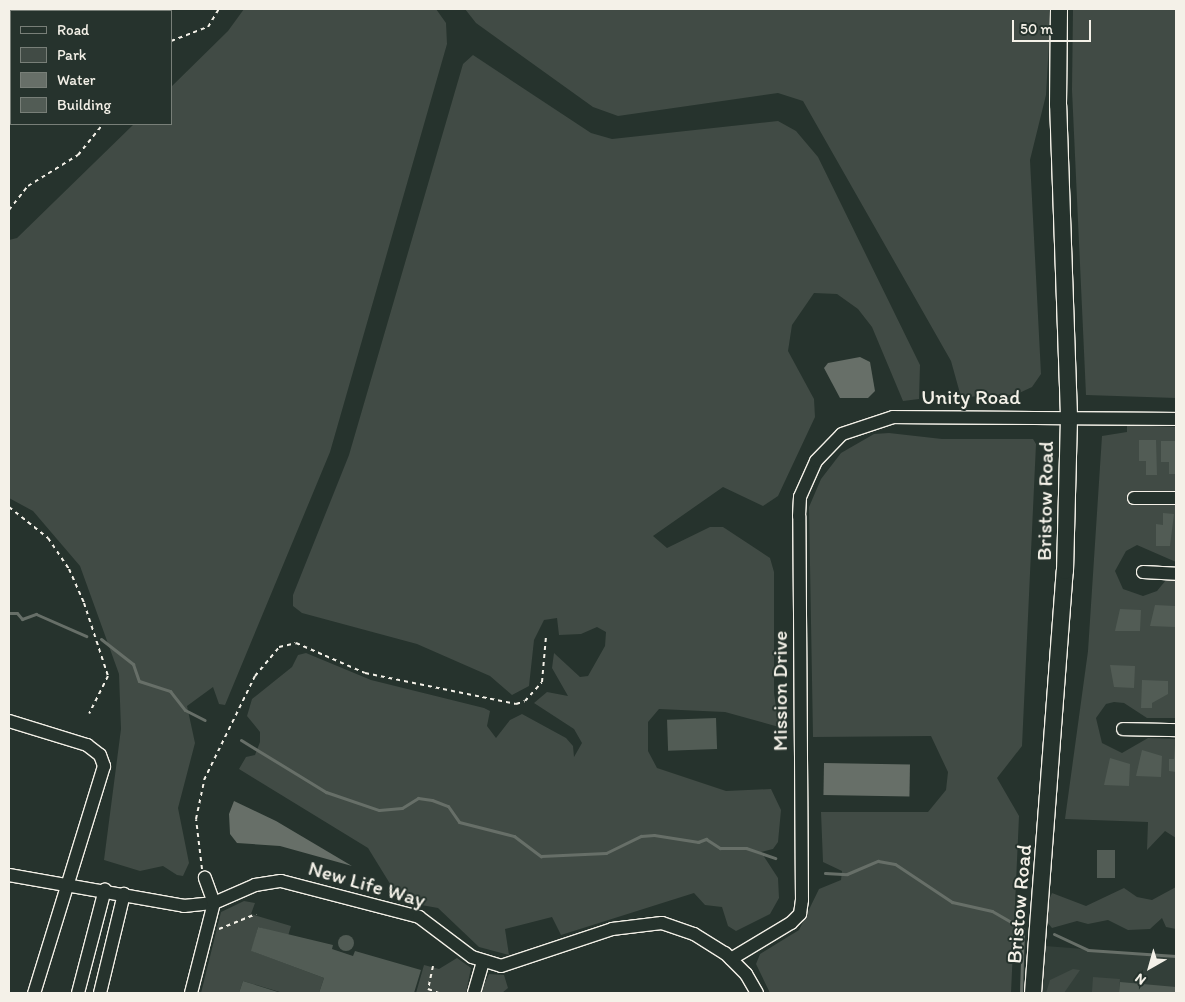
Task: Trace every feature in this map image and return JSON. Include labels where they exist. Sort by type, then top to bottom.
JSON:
[{"type":"main road","name":"Bristow Road","points":[[1032,993],[1065,571],[1069,416],[1058,105],[1059,9]]},
{"type":"street","name":"Unity Road","points":[[874,420],[1069,416],[1176,418]]},
{"type":"street","name":"Mission Drive","points":[[731,959],[752,943],[782,930],[800,914],[800,497],[816,461],[829,446],[874,420]]},
{"type":"street","points":[[1134,498],[1176,498]]},
{"type":"street","points":[[1143,572],[1176,574]]},
{"type":"street","points":[[9,721],[87,745],[103,761],[34,993]]},
{"type":"street","points":[[1123,729],[1176,730]]},
{"type":"street","name":"New Life Way","points":[[9,875],[105,889],[177,906],[214,903],[255,886],[282,881],[419,917],[483,962],[509,965],[612,929],[644,923],[662,923],[694,934],[731,959],[757,993]]},
{"type":"street","points":[[191,993],[214,903],[205,878]]},
{"type":"street","points":[[78,993],[105,889]]},
{"type":"street","points":[[100,993],[124,894]]},
{"type":"street","points":[[474,993],[483,962]]},
{"type":"path","points":[[172,41],[208,27],[219,9]]},
{"type":"path","points":[[9,210],[28,186],[78,155],[102,125]]},
{"type":"path","points":[[9,507],[48,538],[69,569],[84,603],[108,676],[89,714]]},
{"type":"path","points":[[205,878],[196,819],[204,780],[255,676],[279,647],[296,644],[365,673],[516,704],[525,701],[542,682],[546,636]]},
{"type":"path","points":[[215,930],[256,914]]},
{"type":"path","points":[[434,966],[428,989],[439,993]]},
{"type":"shaded area","points":[[1045,946],[1176,956],[1176,993],[1041,993]]},
{"type":"green space","points":[[244,9],[436,9],[446,23],[447,44],[330,452],[225,705],[219,704],[213,687],[187,706],[195,743],[178,808],[189,863],[183,876],[177,875],[163,866],[140,871],[104,860],[121,729],[119,674],[80,566],[33,511],[9,498],[9,240],[17,238],[133,125],[172,125],[172,86],[228,31]]},
{"type":"green space","points":[[465,9],[1051,9],[1046,95],[1030,160],[1041,374],[1032,387],[1015,395],[961,397],[951,361],[803,101],[778,93],[618,116],[593,107],[476,23]]},
{"type":"green space","points":[[1073,9],[1176,9],[1176,398],[1086,395],[1072,90]]},
{"type":"green space","points":[[473,55],[591,133],[612,139],[778,121],[796,131],[818,157],[920,365],[919,399],[903,401],[872,327],[858,309],[837,294],[814,293],[792,325],[788,351],[814,399],[815,417],[778,496],[763,506],[723,487],[653,536],[667,548],[710,527],[723,527],[770,558],[774,572],[774,693],[779,727],[725,712],[659,709],[648,722],[648,751],[657,768],[726,791],[771,789],[781,810],[778,842],[773,849],[761,852],[778,878],[779,898],[770,914],[736,931],[728,926],[722,907],[705,905],[694,893],[561,935],[552,917],[505,929],[509,955],[479,947],[438,908],[410,903],[392,887],[368,848],[239,769],[246,757],[255,755],[260,742],[260,732],[247,716],[252,699],[292,667],[298,655],[306,653],[371,680],[484,708],[490,711],[487,726],[496,738],[510,720],[522,714],[566,738],[573,746],[574,757],[582,743],[574,729],[534,703],[547,692],[568,696],[552,668],[554,653],[580,677],[588,676],[605,646],[606,632],[597,627],[581,634],[559,635],[557,618],[544,620],[534,640],[529,686],[512,695],[490,676],[417,644],[302,613],[293,606],[293,595],[349,455],[463,64]]},
{"type":"green space","points":[[1127,425],[1176,427],[1176,562],[1137,545],[1126,551],[1115,571],[1123,589],[1143,596],[1157,591],[1166,580],[1176,581],[1176,718],[1147,718],[1124,703],[1114,702],[1106,704],[1096,718],[1102,743],[1122,753],[1148,738],[1176,739],[1176,838],[1165,831],[1147,850],[1148,822],[1065,819],[1088,651],[1102,436],[1127,432]]},
{"type":"green space","points":[[889,433],[942,439],[1033,439],[1036,444],[1022,746],[997,778],[1019,816],[1011,993],[770,993],[756,964],[760,954],[799,930],[819,889],[841,880],[842,871],[823,862],[821,812],[928,812],[946,790],[948,772],[931,736],[813,737],[809,507],[821,479],[841,453],[874,434]]},
{"type":"green space","points":[[1176,887],[1176,929],[1166,927],[1162,918],[1150,929],[1128,930],[1108,920],[1088,924],[1077,921],[1052,928],[1042,916],[1052,893],[1086,906],[1124,888],[1137,897],[1152,900]]},
{"type":"green space","points":[[244,901],[255,903],[251,914],[291,926],[288,936],[258,927],[252,951],[324,978],[319,993],[283,993],[243,981],[239,993],[201,993],[221,912]]},
{"type":"green space","points":[[457,958],[471,968],[466,993],[416,993],[424,965],[439,969]]},
{"type":"green space","points":[[1073,969],[1080,970],[1064,993],[1046,993],[1050,980]]},
{"type":"green space","points":[[489,974],[504,975],[508,988],[502,993],[480,993]]},
{"type":"green space","points":[[1093,977],[1120,979],[1119,993],[1092,993]]},
{"type":"water","points":[[860,357],[870,362],[875,391],[868,398],[840,398],[824,368],[828,363]]},
{"type":"water","points":[[824,763],[910,765],[909,796],[823,795]]},
{"type":"water","points":[[234,801],[276,821],[352,866],[280,846],[237,843],[230,834],[229,814]]},
{"type":"building","points":[[1139,440],[1156,440],[1157,475],[1146,475],[1146,461],[1139,461]]},
{"type":"building","points":[[1161,441],[1176,441],[1176,474],[1169,474],[1169,462],[1161,462]]},
{"type":"building","points":[[1163,513],[1174,514],[1170,546],[1156,546],[1156,524],[1163,525]]},
{"type":"building","points":[[1155,605],[1175,606],[1175,627],[1150,626]]},
{"type":"building","points":[[1120,609],[1141,610],[1140,631],[1115,631]]},
{"type":"building","points":[[1110,665],[1135,666],[1134,688],[1114,687]]},
{"type":"building","points":[[1142,680],[1168,681],[1168,694],[1152,703],[1152,708],[1141,708]]},
{"type":"building","points":[[716,718],[717,749],[668,751],[667,720]]},
{"type":"building","points":[[1174,745],[1176,772],[1169,771],[1169,759],[1174,759]]},
{"type":"building","points":[[1142,750],[1162,756],[1161,777],[1136,776]]},
{"type":"building","points":[[1110,758],[1130,764],[1129,786],[1104,785]]},
{"type":"building","points":[[1097,850],[1115,850],[1115,878],[1097,878]]},
{"type":"building","points":[[258,927],[333,945],[332,949],[353,956],[355,951],[421,970],[414,993],[319,993],[324,978],[251,951]]},
{"type":"building","points":[[346,935],[352,937],[354,943],[352,949],[346,951],[340,949],[338,943],[340,937]]},
{"type":"building","points":[[243,981],[281,993],[239,993]]},
{"type":"building","points":[[1120,982],[1176,987],[1176,993],[1119,993]]},
{"type":"waterway","points":[[9,613],[17,613],[22,619],[36,614],[86,636]]},
{"type":"waterway","points":[[101,639],[133,664],[139,681],[170,691],[185,710],[205,720]]},
{"type":"waterway","points":[[241,740],[326,792],[379,810],[402,808],[418,798],[432,800],[448,806],[459,822],[514,836],[541,856],[606,853],[641,836],[654,835],[698,842],[706,839],[720,848],[746,848],[775,858]]},
{"type":"waterway","points":[[825,873],[847,874],[878,861],[895,864],[952,902],[992,911],[1023,929],[1021,993]]},
{"type":"waterway","points":[[1054,934],[1088,950],[1176,956]]}]
